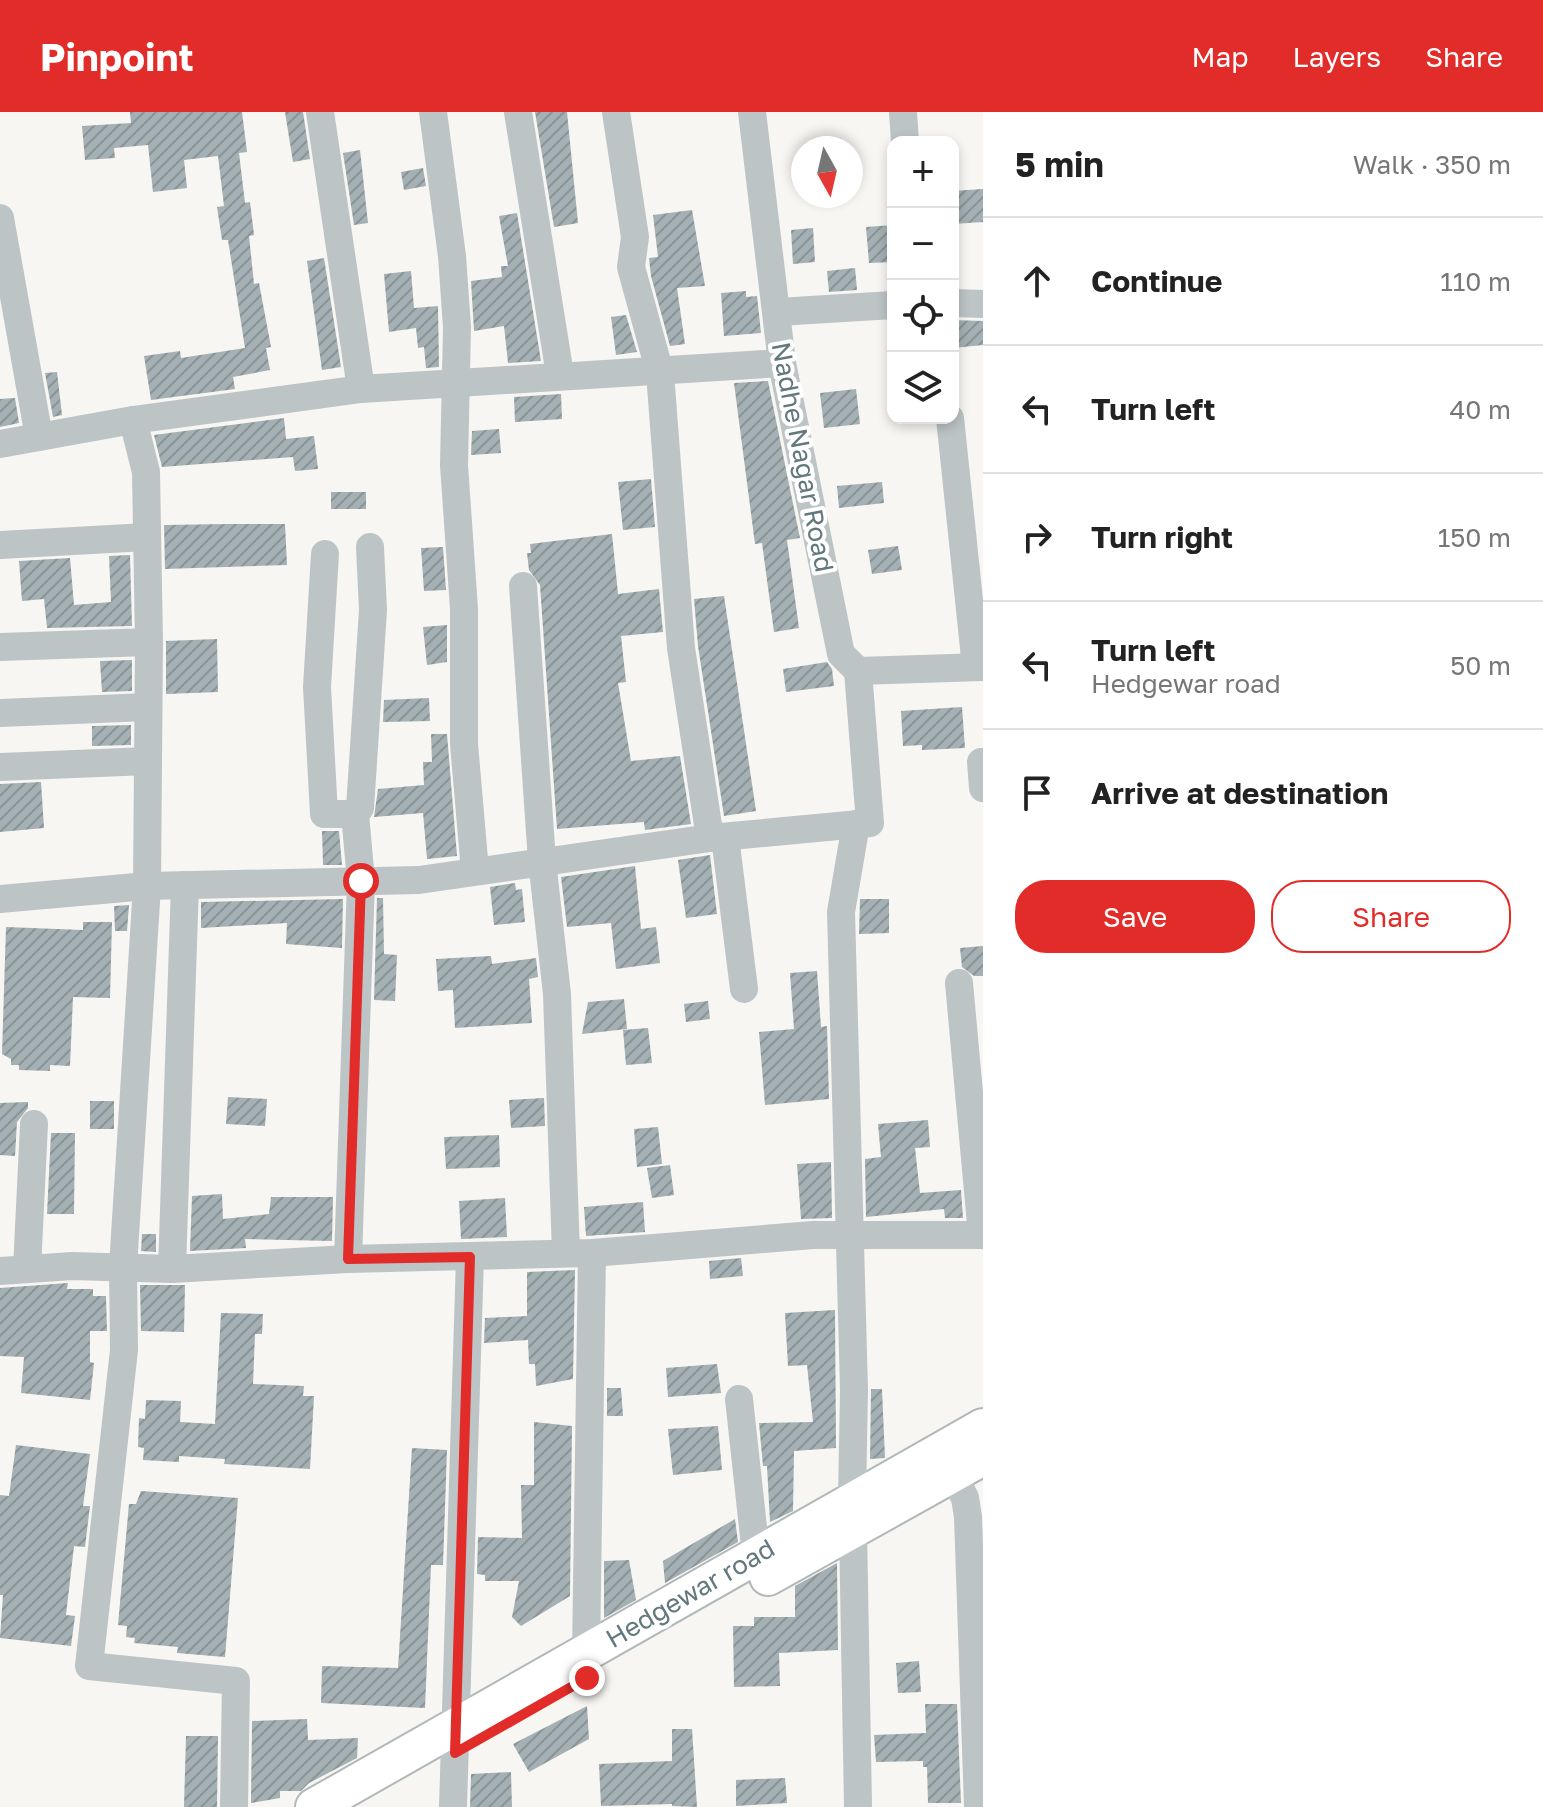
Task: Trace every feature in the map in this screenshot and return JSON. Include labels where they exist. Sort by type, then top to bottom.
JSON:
[{"type":"main road","name":"Hedgewar road","points":[[314,1807],[456,1740],[852,1514],[958,1460],[983,1427]]},
{"type":"main road","name":"Hedgewar road","points":[[364,1807],[586,1652],[756,1555],[852,1514]]},
{"type":"street","points":[[320,112],[361,389]]},
{"type":"street","points":[[433,112],[452,256],[458,382],[454,465],[464,609],[464,744],[475,871]]},
{"type":"street","points":[[518,112],[560,375]]},
{"type":"street","points":[[616,112],[635,237],[631,267],[660,373],[681,648],[744,989]]},
{"type":"street","name":"Nadhe Nagar Road","points":[[752,112],[782,363],[841,654],[858,671]]},
{"type":"street","points":[[903,112],[905,136]]},
{"type":"street","points":[[0,218],[39,437]]},
{"type":"street","points":[[959,303],[983,304]]},
{"type":"street","points":[[778,312],[887,305]]},
{"type":"street","points":[[0,444],[133,420],[361,389],[560,375],[660,373],[782,363]]},
{"type":"street","points":[[133,420],[146,472],[149,642],[147,886],[123,1267],[124,1350],[89,1666],[236,1681],[234,1807]]},
{"type":"street","points":[[0,899],[147,886],[419,880],[717,837],[870,823],[858,671],[979,667],[951,424]]},
{"type":"street","points":[[0,545],[147,537]]},
{"type":"street","points":[[348,1259],[361,881],[355,814],[360,808],[373,610],[370,547]]},
{"type":"street","points":[[325,554],[317,687],[324,814],[355,814]]},
{"type":"street","points":[[523,586],[542,861],[557,994],[579,1253],[586,1652]]},
{"type":"street","points":[[0,647],[149,642]]},
{"type":"street","points":[[0,713],[148,707]]},
{"type":"street","points":[[0,767],[148,761]]},
{"type":"street","points":[[856,824],[841,912],[854,1390],[852,1514],[858,1807]]},
{"type":"street","points":[[172,1269],[185,885]]},
{"type":"street","points":[[34,1124],[14,1270],[172,1269],[348,1259],[579,1253],[848,1235],[982,1235],[959,983]]},
{"type":"street","points":[[453,1807],[470,1257]]},
{"type":"street","points":[[739,1399],[756,1555]]},
{"type":"street","points":[[958,1460],[970,1544],[978,1807]]},
{"type":"building","points":[[130,112],[242,112],[247,152],[239,153],[245,203],[250,202],[254,235],[249,236],[254,284],[259,283],[271,347],[266,348],[270,370],[233,377],[235,389],[151,400],[144,356],[180,351],[181,358],[245,348],[228,240],[222,240],[217,207],[224,206],[218,156],[184,160],[187,188],[153,192],[148,145],[114,148],[115,158],[85,160],[82,126],[131,123]]},
{"type":"building","points":[[285,112],[303,112],[310,159],[293,162]]},
{"type":"building","points":[[535,112],[567,112],[578,223],[554,227]]},
{"type":"building","points":[[360,150],[368,223],[354,225],[343,153]]},
{"type":"building","points":[[423,168],[426,186],[404,190],[401,172]]},
{"type":"building","points":[[983,189],[983,222],[959,224],[959,191]]},
{"type":"building","points":[[692,210],[705,286],[677,288],[685,344],[670,346],[651,276],[649,258],[658,257],[653,215]]},
{"type":"building","points":[[517,213],[541,361],[508,363],[504,326],[474,331],[471,281],[502,277],[501,266],[508,266],[499,216]]},
{"type":"building","points":[[887,225],[887,262],[869,263],[866,227]]},
{"type":"building","points":[[813,228],[815,262],[793,264],[791,230]]},
{"type":"building","points":[[324,258],[341,367],[322,370],[307,261]]},
{"type":"building","points":[[855,268],[857,290],[829,292],[827,271]]},
{"type":"building","points":[[411,271],[414,308],[438,306],[439,367],[426,368],[424,347],[418,348],[416,328],[389,332],[384,274]]},
{"type":"building","points":[[746,291],[746,297],[757,296],[761,333],[724,336],[721,293]]},
{"type":"building","points":[[626,315],[637,352],[616,355],[611,317]]},
{"type":"building","points":[[959,320],[983,321],[983,345],[959,347]]},
{"type":"building","points":[[57,372],[62,415],[53,417],[45,373]]},
{"type":"building","points":[[768,381],[800,538],[787,540],[799,628],[774,632],[762,543],[755,544],[734,383]]},
{"type":"building","points":[[856,389],[860,424],[824,428],[820,393]]},
{"type":"building","points":[[561,394],[562,419],[515,422],[514,397]]},
{"type":"building","points":[[15,398],[19,423],[0,427],[0,399]]},
{"type":"building","points":[[284,418],[286,439],[314,436],[318,469],[295,471],[293,457],[162,467],[154,435]]},
{"type":"building","points":[[499,429],[501,453],[471,455],[472,431]]},
{"type":"building","points":[[651,479],[655,527],[623,530],[618,482]]},
{"type":"building","points":[[882,482],[884,503],[839,508],[837,486]]},
{"type":"building","points":[[331,492],[366,492],[366,509],[331,509]]},
{"type":"building","points":[[285,524],[287,565],[165,569],[164,525]]},
{"type":"building","points":[[612,534],[618,594],[659,589],[663,632],[621,636],[626,682],[618,683],[631,761],[680,756],[691,824],[645,830],[644,822],[557,829],[540,585],[529,570],[527,553],[531,553],[530,544]]},
{"type":"building","points":[[898,546],[902,570],[872,574],[868,550]]},
{"type":"building","points":[[443,547],[446,590],[424,591],[421,548]]},
{"type":"building","points":[[130,555],[132,626],[47,628],[44,599],[22,601],[19,561],[70,558],[74,605],[111,602],[109,556]]},
{"type":"building","points":[[724,596],[756,811],[724,816],[698,646],[694,599]]},
{"type":"building","points":[[447,625],[447,662],[427,665],[423,627]]},
{"type":"building","points":[[217,639],[218,692],[166,694],[166,641]]},
{"type":"building","points":[[132,660],[132,691],[102,692],[100,661]]},
{"type":"building","points":[[827,662],[832,669],[834,686],[786,692],[783,669]]},
{"type":"building","points":[[429,698],[430,721],[383,722],[384,700]]},
{"type":"building","points":[[962,707],[965,748],[922,750],[922,745],[903,746],[901,711]]},
{"type":"building","points":[[131,725],[131,745],[92,746],[92,726]]},
{"type":"building","points":[[431,734],[447,734],[457,856],[427,859],[423,813],[374,817],[378,789],[424,785],[423,762],[432,762]]},
{"type":"building","points":[[41,782],[44,828],[0,832],[0,784]]},
{"type":"building","points":[[322,831],[339,831],[342,865],[323,865]]},
{"type":"building","points":[[710,855],[717,914],[686,918],[678,860]]},
{"type":"building","points":[[635,866],[641,929],[656,927],[660,963],[616,969],[611,923],[567,927],[561,877]]},
{"type":"building","points":[[515,883],[516,890],[522,889],[525,922],[494,925],[490,887]]},
{"type":"building","points":[[377,898],[383,898],[384,954],[397,955],[395,1001],[374,1000]]},
{"type":"building","points":[[343,899],[342,948],[286,944],[287,923],[201,928],[201,902]]},
{"type":"building","points":[[860,899],[889,899],[889,933],[859,934]]},
{"type":"building","points":[[129,905],[127,931],[115,931],[114,906]]},
{"type":"building","points":[[83,922],[112,922],[110,998],[73,997],[70,1066],[50,1065],[50,1071],[19,1070],[19,1065],[11,1065],[11,1059],[2,1054],[6,927],[83,930]]},
{"type":"building","points":[[983,946],[983,976],[974,976],[962,967],[960,948]]},
{"type":"building","points":[[491,956],[492,964],[536,958],[538,977],[529,979],[532,1023],[455,1028],[453,990],[438,991],[436,959]]},
{"type":"building","points":[[817,971],[821,1027],[827,1026],[829,1099],[765,1105],[759,1032],[794,1029],[790,973]]},
{"type":"building","points":[[624,999],[627,1029],[582,1034],[588,1002]]},
{"type":"building","points":[[708,1001],[710,1019],[686,1022],[684,1004]]},
{"type":"building","points":[[648,1028],[652,1063],[626,1065],[623,1030]]},
{"type":"building","points":[[228,1097],[267,1099],[265,1126],[226,1124]]},
{"type":"building","points":[[544,1098],[545,1126],[511,1128],[509,1100]]},
{"type":"building","points":[[90,1101],[114,1101],[114,1129],[90,1129]]},
{"type":"building","points":[[28,1102],[28,1108],[17,1122],[15,1156],[0,1155],[0,1103]]},
{"type":"building","points":[[928,1120],[930,1147],[915,1148],[920,1193],[961,1190],[963,1218],[945,1218],[944,1209],[866,1217],[865,1159],[881,1157],[878,1124]]},
{"type":"building","points":[[658,1127],[662,1164],[637,1167],[634,1129]]},
{"type":"building","points":[[51,1133],[75,1133],[74,1214],[47,1214]]},
{"type":"building","points":[[499,1135],[500,1167],[446,1169],[444,1137]]},
{"type":"building","points":[[831,1162],[832,1218],[801,1219],[797,1164]]},
{"type":"building","points":[[670,1165],[674,1195],[652,1198],[647,1168]]},
{"type":"building","points":[[222,1194],[223,1219],[269,1214],[271,1197],[333,1197],[332,1241],[245,1239],[246,1248],[190,1251],[192,1196]]},
{"type":"building","points":[[505,1198],[507,1237],[461,1239],[459,1201]]},
{"type":"building","points":[[643,1202],[645,1232],[586,1236],[584,1207]]},
{"type":"building","points":[[142,1234],[156,1234],[156,1252],[141,1251]]},
{"type":"building","points":[[741,1258],[743,1276],[710,1279],[709,1261]]},
{"type":"building","points":[[575,1270],[573,1379],[536,1386],[535,1364],[529,1364],[528,1340],[484,1343],[485,1318],[527,1316],[527,1272]]},
{"type":"building","points":[[68,1283],[67,1289],[93,1289],[93,1296],[106,1296],[107,1331],[90,1331],[90,1362],[94,1363],[90,1400],[21,1393],[24,1357],[0,1356],[0,1288]]},
{"type":"building","points":[[140,1285],[185,1285],[184,1332],[141,1331]]},
{"type":"building","points":[[835,1310],[836,1448],[794,1451],[793,1511],[770,1522],[767,1466],[763,1466],[759,1423],[813,1422],[807,1365],[788,1366],[785,1313]]},
{"type":"building","points":[[221,1313],[263,1314],[262,1334],[255,1334],[253,1384],[304,1386],[303,1396],[314,1396],[310,1469],[224,1464],[225,1459],[179,1456],[179,1462],[143,1460],[144,1448],[138,1447],[139,1418],[145,1419],[146,1400],[181,1401],[180,1422],[215,1424]]},
{"type":"building","points":[[717,1364],[721,1393],[668,1397],[666,1368]]},
{"type":"building","points":[[607,1388],[621,1388],[623,1416],[607,1416]]},
{"type":"building","points":[[871,1389],[882,1389],[885,1458],[870,1459]]},
{"type":"building","points":[[534,1422],[572,1426],[570,1596],[521,1626],[512,1617],[519,1581],[485,1581],[485,1575],[477,1574],[478,1537],[522,1538],[521,1485],[534,1485]]},
{"type":"building","points":[[718,1426],[722,1470],[673,1475],[668,1429]]},
{"type":"building","points":[[16,1445],[90,1454],[83,1506],[90,1506],[85,1547],[74,1546],[66,1615],[75,1616],[71,1646],[0,1638],[3,1595],[0,1595],[0,1495],[9,1496]]},
{"type":"building","points":[[412,1448],[447,1450],[443,1565],[431,1565],[425,1708],[321,1703],[322,1666],[398,1668]]},
{"type":"building","points":[[141,1491],[238,1498],[225,1657],[177,1653],[178,1647],[134,1643],[135,1638],[126,1637],[127,1626],[118,1625],[129,1504],[136,1504]]},
{"type":"building","points":[[735,1519],[738,1542],[665,1583],[663,1561]]},
{"type":"building","points":[[629,1560],[636,1600],[604,1618],[604,1561]]},
{"type":"building","points":[[837,1563],[838,1650],[779,1653],[780,1686],[734,1687],[733,1626],[754,1626],[754,1617],[795,1617],[795,1586]]},
{"type":"building","points":[[919,1661],[921,1692],[898,1693],[896,1663]]},
{"type":"building","points":[[925,1704],[957,1704],[961,1803],[928,1803],[927,1767],[923,1767],[923,1761],[876,1762],[874,1735],[926,1733]]},
{"type":"building","points":[[587,1706],[589,1739],[529,1772],[513,1744]]},
{"type":"building","points":[[307,1719],[308,1740],[358,1738],[357,1758],[309,1783],[301,1791],[280,1791],[280,1798],[251,1803],[252,1721]]},
{"type":"building","points":[[672,1729],[692,1729],[697,1807],[672,1804],[601,1806],[599,1764],[672,1761]]},
{"type":"building","points":[[186,1736],[218,1736],[217,1807],[184,1807]]},
{"type":"building","points":[[511,1772],[512,1807],[470,1807],[471,1774]]},
{"type":"building","points":[[785,1778],[787,1803],[736,1806],[736,1780]]},
{"type":"route","points":[[361,881],[348,1259],[470,1257],[455,1753],[587,1678]]}]
